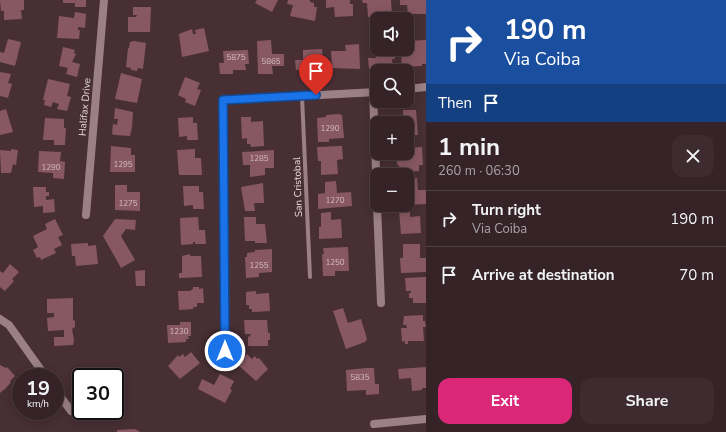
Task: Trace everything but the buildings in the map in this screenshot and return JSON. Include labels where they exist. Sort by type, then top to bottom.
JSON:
[{"type":"street","name":"Halifax Drive","points":[[86,215],[104,0]]},
{"type":"street","points":[[414,88],[426,87]]},
{"type":"street","points":[[225,351],[223,100],[370,92]]},
{"type":"street","points":[[375,108],[376,168]]},
{"type":"street","points":[[377,212],[381,303]]},
{"type":"street","points":[[0,319],[9,325],[40,368]]},
{"type":"street","points":[[64,401],[71,411]]},
{"type":"street","points":[[374,424],[426,419]]},
{"type":"lane","name":"San Cristobal","points":[[302,96],[310,277]]},
{"type":"route","points":[[225,351],[223,100],[316,95]]}]
